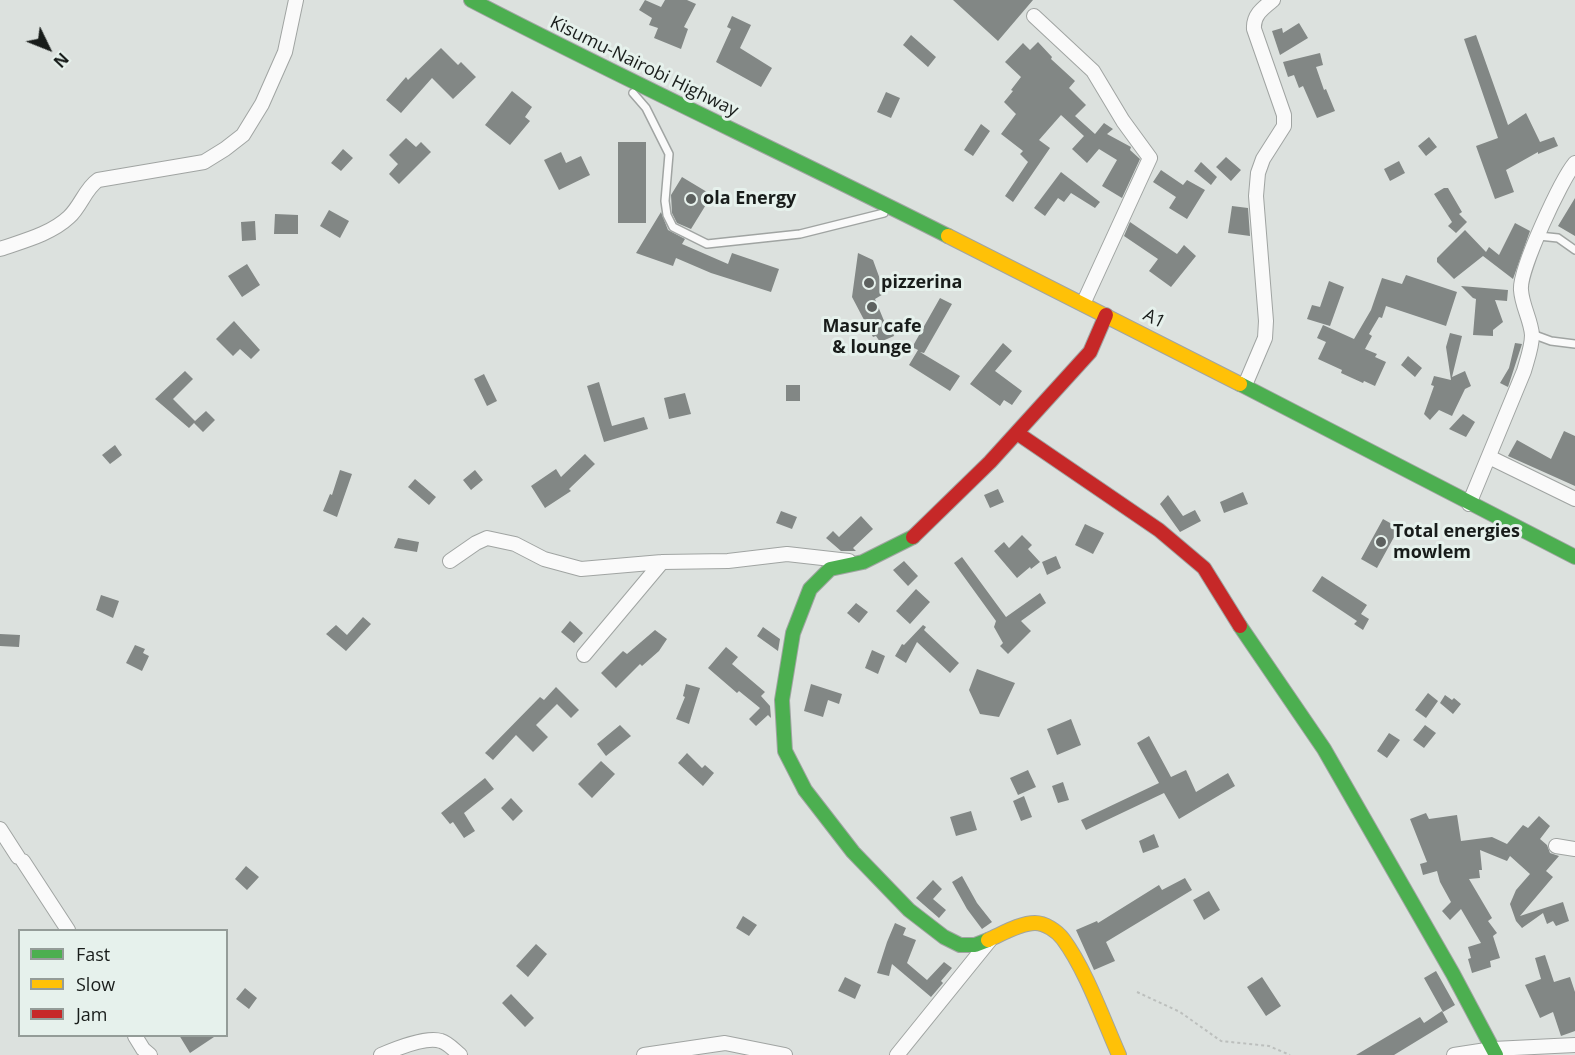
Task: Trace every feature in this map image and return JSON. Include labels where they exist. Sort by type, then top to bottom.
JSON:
[{"type":"main road","name":"Kisumu-Nairobi Highway","points":[[480,2],[769,150],[819,171]]},
{"type":"main road","name":"A1","points":[[819,171],[1245,386],[1575,558]]},
{"type":"main road","points":[[1106,315],[1090,352],[990,462],[911,539],[863,562],[830,569],[810,589],[793,633],[782,700],[785,751],[805,790],[853,852],[909,910],[944,937],[960,945],[975,945],[1023,925],[1036,923],[1047,926],[1062,937],[1084,976],[1119,1055]]},
{"type":"main road","points":[[1017,433],[1159,530],[1204,568],[1249,641],[1324,749],[1447,963],[1495,1052]]},
{"type":"street","points":[[0,249],[46,232],[59,224],[70,216],[91,185],[98,180],[204,162],[243,135],[262,104],[285,52],[296,0]]},
{"type":"street","points":[[1245,386],[1264,338],[1266,321],[1256,196],[1258,172],[1263,159],[1284,126],[1284,115],[1279,96],[1256,37],[1253,22],[1256,15],[1273,0]]},
{"type":"street","points":[[1034,16],[1093,71],[1123,121],[1150,158],[1083,304]]},
{"type":"street","points":[[1469,504],[1524,371],[1532,334],[1522,297],[1521,281],[1553,201],[1575,163]]},
{"type":"street","points":[[1489,457],[1575,499]]},
{"type":"street","points":[[450,561],[487,538],[515,544],[544,559],[581,569],[662,562],[728,561],[788,554],[863,562]]},
{"type":"street","points":[[584,655],[662,562]]},
{"type":"street","points":[[0,829],[67,929]]},
{"type":"street","points":[[1556,846],[1575,849]]},
{"type":"street","points":[[897,1055],[991,939]]},
{"type":"street","points":[[136,1037],[150,1055]]},
{"type":"street","points":[[381,1055],[426,1041],[440,1041],[460,1055]]},
{"type":"street","points":[[644,1055],[725,1043],[785,1055]]},
{"type":"street","points":[[1455,1055],[1575,1045]]},
{"type":"lane","points":[[615,73],[646,108],[669,154],[665,201],[667,215],[673,227],[707,244],[800,234],[895,210]]},
{"type":"lane","points":[[1539,236],[1558,238],[1575,250]]},
{"type":"lane","points":[[1532,334],[1551,341],[1575,344]]},
{"type":"path","points":[[1137,992],[1180,1012],[1221,1041],[1269,1046],[1290,1055]]},
{"type":"building","points":[[645,0],[661,7],[665,0],[687,0],[696,4],[684,27],[688,29],[681,49],[654,38],[658,28],[649,25],[652,18],[639,10]]},
{"type":"building","points":[[953,0],[1033,0],[998,41]]},
{"type":"building","points":[[732,16],[751,25],[740,48],[772,68],[761,87],[716,62],[731,29],[727,27]]},
{"type":"building","points":[[1299,23],[1308,38],[1280,55],[1272,31],[1282,28],[1283,33]]},
{"type":"building","points":[[911,35],[936,57],[928,67],[903,45]]},
{"type":"building","points":[[1476,35],[1508,125],[1526,113],[1540,142],[1554,137],[1558,146],[1538,154],[1538,152],[1506,170],[1514,192],[1495,199],[1476,146],[1498,138],[1464,39]]},
{"type":"building","points":[[1038,42],[1052,57],[1051,59],[1075,81],[1069,88],[1086,105],[1075,116],[1095,134],[1104,123],[1113,129],[1107,134],[1131,147],[1130,150],[1140,159],[1122,198],[1102,186],[1117,160],[1099,149],[1087,163],[1072,149],[1084,136],[1061,115],[1039,140],[1050,148],[1013,202],[1005,196],[1028,162],[1020,154],[1023,151],[1001,134],[1016,114],[1004,102],[1021,77],[1005,62],[1023,43],[1030,50]]},
{"type":"building","points":[[441,48],[458,65],[461,62],[476,77],[453,99],[432,78],[401,113],[386,100],[406,77],[408,80]]},
{"type":"building","points":[[1320,53],[1323,65],[1316,67],[1335,111],[1317,118],[1303,86],[1299,88],[1294,75],[1288,77],[1283,62]]},
{"type":"building","points":[[512,91],[532,107],[525,117],[530,121],[510,145],[485,125]]},
{"type":"building","points":[[886,92],[900,98],[891,118],[877,112]]},
{"type":"building","points":[[981,124],[990,131],[973,156],[964,150]]},
{"type":"building","points":[[1429,137],[1437,147],[1426,156],[1418,146]]},
{"type":"building","points":[[406,138],[416,147],[421,142],[431,152],[399,184],[389,174],[398,164],[389,155]]},
{"type":"building","points":[[618,142],[646,142],[646,223],[618,223]]},
{"type":"building","points":[[343,149],[353,158],[341,171],[331,163]]},
{"type":"building","points":[[561,152],[566,163],[581,156],[590,175],[559,190],[544,160]]},
{"type":"building","points":[[1226,157],[1241,170],[1231,181],[1216,167]]},
{"type":"building","points":[[1399,161],[1405,173],[1390,181],[1384,169]]},
{"type":"building","points":[[1201,162],[1217,177],[1211,185],[1194,171]]},
{"type":"building","points":[[1161,170],[1183,185],[1187,180],[1205,190],[1187,219],[1169,208],[1176,197],[1153,182]]},
{"type":"building","points":[[1061,172],[1100,202],[1095,208],[1071,193],[1064,202],[1058,198],[1045,216],[1034,208]]},
{"type":"building","points":[[682,177],[712,195],[691,229],[677,223],[672,213],[671,195]]},
{"type":"building","points":[[1448,188],[1462,212],[1459,214],[1467,222],[1456,233],[1448,226],[1452,222],[1434,194]]},
{"type":"building","points":[[1575,198],[1575,236],[1558,226]]},
{"type":"building","points":[[1232,206],[1248,208],[1250,236],[1228,233]]},
{"type":"building","points":[[329,210],[349,221],[340,238],[320,226]]},
{"type":"building","points":[[661,212],[668,230],[685,239],[682,244],[728,264],[732,253],[779,269],[771,292],[711,273],[676,258],[673,266],[636,253]]},
{"type":"building","points":[[275,214],[298,215],[298,234],[274,234]]},
{"type":"building","points":[[255,221],[256,240],[242,241],[241,222]]},
{"type":"building","points":[[1130,222],[1177,254],[1184,245],[1196,256],[1171,287],[1149,271],[1158,259],[1124,236]]},
{"type":"building","points":[[1515,223],[1530,231],[1513,279],[1483,256],[1454,279],[1437,262],[1437,258],[1465,230],[1486,252],[1489,247],[1499,255]]},
{"type":"building","points":[[858,253],[873,260],[885,293],[875,299],[887,328],[891,326],[894,336],[880,342],[876,336],[873,337],[852,297]]},
{"type":"building","points":[[247,264],[260,285],[242,297],[228,276]]},
{"type":"building","points":[[1406,275],[1457,292],[1446,326],[1386,306],[1382,318],[1379,317],[1369,334],[1372,336],[1365,349],[1377,354],[1375,357],[1386,362],[1375,386],[1341,373],[1342,370],[1318,359],[1326,342],[1317,338],[1323,325],[1354,339],[1371,310],[1382,278],[1402,284]]},
{"type":"building","points":[[1329,281],[1344,287],[1330,326],[1307,319],[1312,305],[1320,307]]},
{"type":"building","points":[[1461,286],[1508,290],[1507,301],[1495,300],[1503,322],[1493,330],[1493,336],[1473,335],[1476,299]]},
{"type":"building","points":[[940,298],[952,304],[924,353],[920,352],[960,376],[950,391],[909,365],[918,350],[914,348],[914,344]]},
{"type":"building","points":[[234,321],[260,350],[251,359],[240,349],[233,356],[216,339]]},
{"type":"building","points":[[1450,333],[1462,336],[1452,377],[1465,371],[1471,386],[1465,389],[1452,416],[1439,410],[1430,420],[1424,414],[1434,386],[1431,385],[1434,376],[1451,380],[1446,347]]},
{"type":"building","points":[[1003,343],[1012,351],[995,371],[1022,391],[1012,405],[1004,400],[1000,406],[970,384]]},
{"type":"building","points":[[1515,343],[1522,344],[1508,387],[1500,383],[1509,368]]},
{"type":"building","points":[[1408,356],[1422,368],[1415,377],[1401,365]]},
{"type":"building","points":[[185,371],[193,379],[173,399],[195,421],[206,411],[215,420],[203,432],[194,423],[189,428],[155,399]]},
{"type":"building","points":[[484,374],[497,401],[487,406],[474,379]]},
{"type":"building","points":[[599,382],[612,426],[644,417],[648,429],[604,442],[587,386]]},
{"type":"building","points":[[786,385],[800,385],[800,401],[786,401]]},
{"type":"building","points":[[685,393],[691,414],[669,419],[664,398]]},
{"type":"building","points":[[1463,414],[1475,422],[1466,437],[1449,429]]},
{"type":"building","points":[[1564,431],[1575,436],[1575,486],[1508,456],[1517,440],[1551,459]]},
{"type":"building","points":[[115,445],[122,455],[110,464],[102,455]]},
{"type":"building","points":[[585,454],[595,464],[569,489],[571,491],[545,508],[531,486],[556,469],[561,477]]},
{"type":"building","points":[[340,470],[352,474],[337,517],[323,511],[330,494],[332,495]]},
{"type":"building","points":[[475,470],[483,480],[471,490],[463,480]]},
{"type":"building","points":[[415,479],[436,497],[429,505],[408,487]]},
{"type":"building","points":[[998,489],[1004,502],[990,508],[984,495]]},
{"type":"building","points":[[1243,492],[1248,504],[1224,513],[1220,502]]},
{"type":"building","points":[[1168,495],[1183,516],[1195,510],[1201,521],[1180,532],[1160,504]]},
{"type":"building","points":[[781,511],[797,517],[792,529],[776,523]]},
{"type":"building","points":[[861,516],[873,529],[853,548],[856,551],[841,551],[826,538],[833,531],[839,537]]},
{"type":"building","points":[[1383,519],[1399,528],[1377,568],[1361,559]]},
{"type":"building","points":[[1085,524],[1104,533],[1093,554],[1075,545]]},
{"type":"building","points":[[1022,535],[1032,545],[1028,549],[1040,562],[1017,578],[994,551],[1004,542],[1009,548]]},
{"type":"building","points":[[398,538],[419,542],[417,552],[394,548]]},
{"type":"building","points":[[1056,556],[1061,568],[1047,575],[1042,562]]},
{"type":"building","points":[[962,557],[1006,617],[1040,593],[1046,603],[1021,621],[1031,631],[1008,654],[1000,646],[1003,643],[994,627],[996,621],[954,563]]},
{"type":"building","points":[[904,561],[918,576],[908,586],[893,570]]},
{"type":"building","points":[[1322,576],[1367,605],[1361,614],[1369,619],[1363,630],[1354,624],[1357,621],[1312,591]]},
{"type":"building","points":[[916,589],[930,602],[910,624],[896,611]]},
{"type":"building","points":[[101,595],[119,601],[113,618],[96,610]]},
{"type":"building","points":[[856,603],[868,612],[859,623],[847,613]]},
{"type":"building","points":[[363,617],[371,624],[346,651],[326,634],[336,625],[347,635]]},
{"type":"building","points":[[570,621],[583,633],[574,643],[561,632]]},
{"type":"building","points":[[923,625],[926,627],[924,630],[959,663],[950,673],[917,642],[906,663],[895,656],[902,644],[904,645]]},
{"type":"building","points":[[763,627],[780,639],[778,651],[757,636]]},
{"type":"building","points":[[655,630],[667,639],[659,651],[642,666],[640,664],[616,688],[601,673],[623,651],[627,654]]},
{"type":"building","points":[[0,634],[20,635],[19,647],[0,646]]},
{"type":"building","points":[[135,645],[145,649],[143,653],[149,656],[142,671],[126,663]]},
{"type":"building","points":[[726,647],[738,657],[732,664],[765,692],[761,696],[770,706],[771,718],[768,715],[756,726],[749,719],[760,708],[739,691],[737,693],[708,668]]},
{"type":"building","points":[[872,650],[885,656],[878,674],[865,668]]},
{"type":"building","points":[[977,669],[1015,683],[999,717],[980,714],[969,690]]},
{"type":"building","points":[[686,684],[700,688],[689,724],[676,719],[685,697],[683,696]]},
{"type":"building","points":[[811,684],[842,694],[839,704],[828,700],[823,717],[804,711]]},
{"type":"building","points":[[556,687],[579,710],[571,718],[557,704],[536,725],[548,737],[533,752],[516,735],[493,760],[485,753],[540,697],[544,700]]},
{"type":"building","points":[[1428,693],[1438,701],[1426,718],[1415,710]]},
{"type":"building","points":[[1445,695],[1461,704],[1453,714],[1440,703]]},
{"type":"building","points":[[1071,719],[1081,745],[1057,755],[1047,729]]},
{"type":"building","points":[[620,725],[631,736],[606,756],[597,744]]},
{"type":"building","points":[[1425,725],[1436,733],[1424,748],[1413,740]]},
{"type":"building","points":[[1389,733],[1400,740],[1387,758],[1377,751]]},
{"type":"building","points":[[1149,736],[1171,777],[1186,770],[1196,792],[1228,773],[1235,786],[1179,819],[1164,793],[1086,830],[1081,820],[1159,783],[1137,743]]},
{"type":"building","points":[[687,753],[702,768],[705,765],[714,773],[703,786],[678,763]]},
{"type":"building","points":[[601,761],[615,774],[592,798],[578,784]]},
{"type":"building","points":[[1028,770],[1036,787],[1018,795],[1010,778]]},
{"type":"building","points":[[485,778],[494,789],[464,813],[475,831],[464,838],[453,822],[450,824],[441,813]]},
{"type":"building","points":[[1063,782],[1069,800],[1058,803],[1052,786]]},
{"type":"building","points":[[1024,796],[1032,817],[1021,821],[1013,801]]},
{"type":"building","points":[[511,798],[523,811],[513,821],[501,808]]},
{"type":"building","points":[[971,811],[977,830],[956,836],[950,817]]},
{"type":"building","points":[[1426,813],[1429,819],[1457,815],[1461,841],[1492,837],[1507,844],[1523,825],[1528,828],[1539,816],[1550,826],[1540,839],[1547,845],[1550,853],[1559,856],[1546,871],[1553,877],[1520,916],[1563,902],[1569,921],[1556,926],[1553,921],[1547,924],[1543,913],[1522,928],[1516,921],[1510,904],[1516,890],[1530,874],[1510,856],[1507,861],[1480,850],[1482,870],[1479,870],[1480,878],[1469,879],[1492,918],[1488,921],[1497,933],[1493,936],[1500,958],[1490,961],[1491,967],[1472,973],[1468,959],[1471,958],[1468,947],[1481,943],[1461,909],[1450,920],[1442,911],[1451,902],[1437,871],[1423,875],[1420,864],[1427,862],[1410,819]]},
{"type":"building","points":[[1154,834],[1159,847],[1143,853],[1139,841]]},
{"type":"building","points":[[246,866],[259,877],[247,890],[235,879]]},
{"type":"building","points":[[962,876],[977,903],[992,922],[982,929],[967,909],[952,882]]},
{"type":"building","points":[[1185,878],[1192,890],[1106,942],[1115,961],[1094,970],[1076,930],[1097,921],[1098,923],[1159,885],[1162,890]]},
{"type":"building","points":[[933,880],[942,889],[933,899],[946,910],[939,918],[916,898]]},
{"type":"building","points":[[1209,891],[1220,910],[1204,920],[1193,900]]},
{"type":"building","points":[[743,916],[757,925],[749,936],[736,928]]},
{"type":"building","points":[[895,923],[906,928],[903,935],[916,940],[907,963],[927,980],[944,962],[952,968],[931,997],[892,964],[889,976],[877,973]]},
{"type":"building","points":[[536,944],[547,954],[528,977],[516,966]]},
{"type":"building","points":[[1545,955],[1554,982],[1570,977],[1575,992],[1575,1031],[1561,1036],[1553,1012],[1540,1018],[1525,985],[1541,979],[1535,958]]},
{"type":"building","points":[[1436,971],[1455,1005],[1443,1012],[1424,978]]},
{"type":"building","points":[[845,977],[861,985],[855,999],[838,991]]},
{"type":"building","points":[[1262,977],[1281,1006],[1266,1016],[1247,987]]},
{"type":"building","points":[[245,988],[257,998],[249,1009],[236,999]]},
{"type":"building","points":[[511,994],[534,1018],[525,1027],[502,1003]]},
{"type":"building","points":[[1442,1011],[1448,1022],[1394,1055],[1356,1055],[1420,1017],[1424,1023]]},
{"type":"building","points":[[180,1037],[214,1037],[190,1053]]},
{"type":"traffic: fast","points":[[471,0],[948,236]]},
{"type":"traffic: fast","points":[[1240,384],[1575,557]]},
{"type":"traffic: fast","points":[[913,537],[863,562],[830,569],[810,589],[793,633],[782,700],[785,751],[805,790],[853,852],[909,910],[944,937],[960,945],[975,945],[988,940]]},
{"type":"traffic: fast","points":[[1240,626],[1324,749],[1453,974],[1496,1055]]},
{"type":"traffic: slow","points":[[948,236],[1240,384]]},
{"type":"traffic: slow","points":[[988,940],[1029,923],[1043,924],[1058,933],[1079,965],[1119,1055]]},
{"type":"traffic: jam","points":[[913,537],[990,462],[1090,352],[1106,315]]},
{"type":"traffic: jam","points":[[1017,433],[1159,530],[1204,568],[1240,626]]},
{"type":"place","name":"ola Energy","points":[[691,199]]},
{"type":"place","name":"pizzerina","points":[[869,283]]},
{"type":"place","name":"Masur cafe & lounge","points":[[872,307]]},
{"type":"place","name":"Total energies mowlem","points":[[1381,542]]}]
